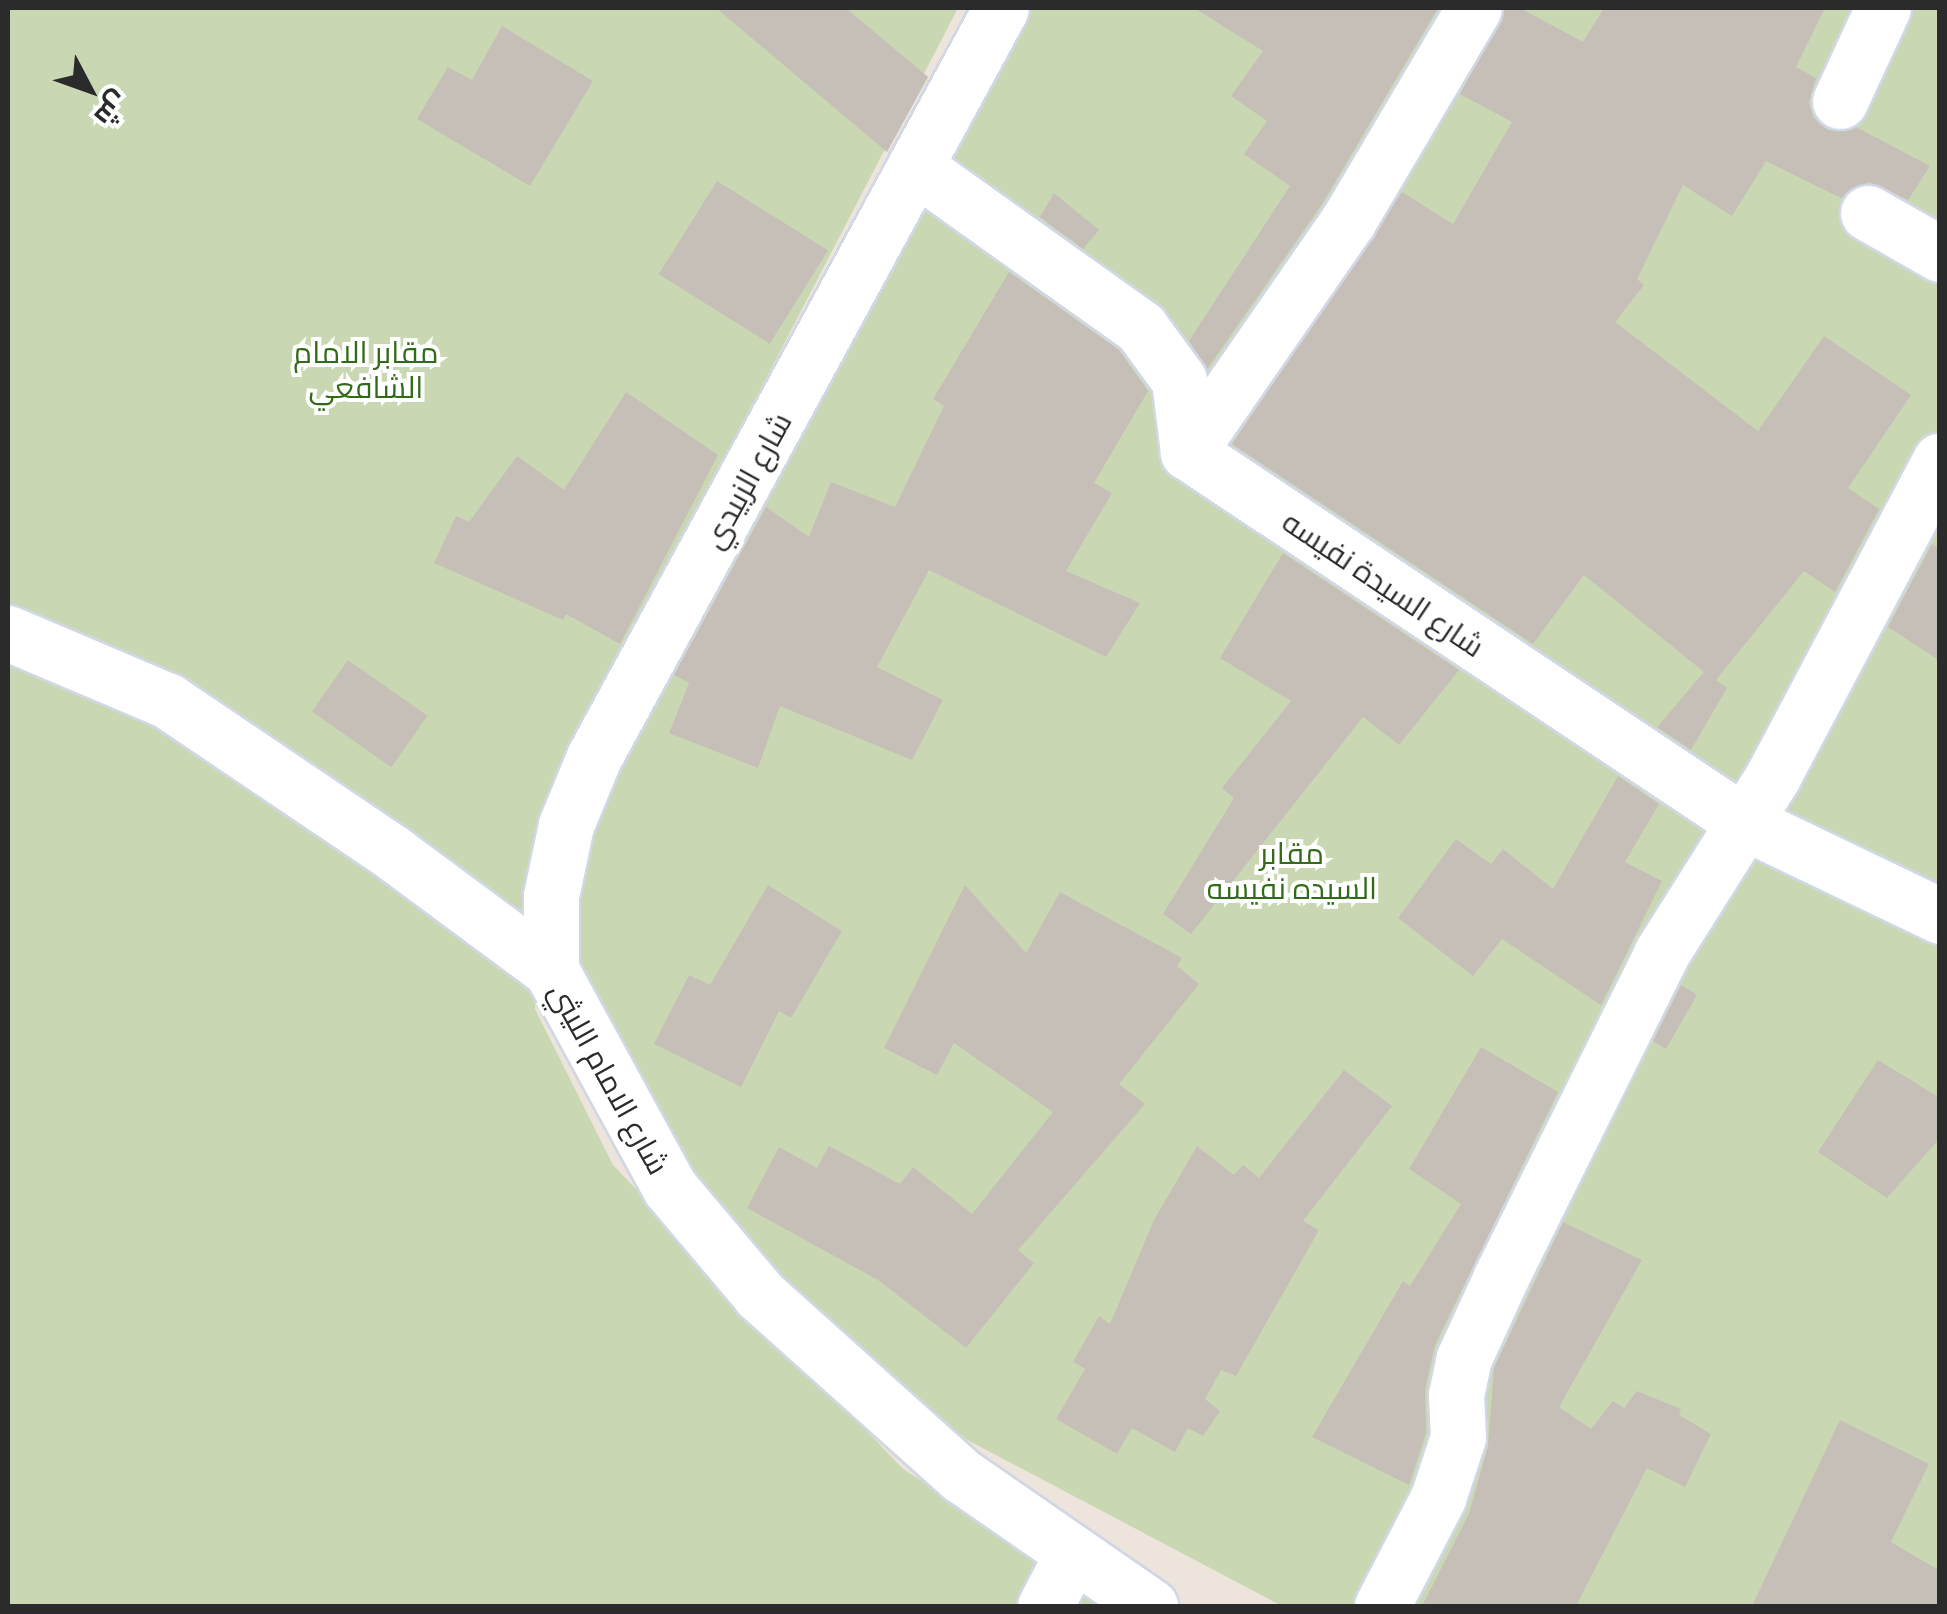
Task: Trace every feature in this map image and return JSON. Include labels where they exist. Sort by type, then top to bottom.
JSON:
[{"type":"street","name":"شارع الزبيدي","points":[[551,970],[555,878],[566,825],[594,756],[1001,8]]},
{"type":"street","points":[[1188,452],[1348,221],[1474,8]]},
{"type":"street","points":[[1840,101],[1884,8]]},
{"type":"street","points":[[917,168],[1141,328],[1178,380],[1188,452]]},
{"type":"street","points":[[1868,212],[1940,254]]},
{"type":"street","name":"شارع السيدة نفيسه","points":[[1188,452],[1742,821],[1940,916]]},
{"type":"street","points":[[1382,1606],[1438,1498],[1458,1437],[1456,1395],[1464,1358],[1500,1277],[1660,954],[1773,776],[1940,461]]},
{"type":"street","name":"شارع الامام الليثي","points":[[8,633],[168,701],[393,853],[551,970],[670,1188],[760,1294],[962,1476],[1150,1606]]},
{"type":"street","points":[[1044,1606],[1072,1555]]},
{"type":"green space","name":"مقابر الامام الشافعي","points":[[8,8],[958,8],[542,811],[535,1009],[613,1165],[903,1469],[1122,1606],[8,1606]]},
{"type":"green space","name":"مقابر السيده نفيسه","points":[[1025,8],[1939,8],[1939,1606],[1282,1606],[941,1426],[732,1245],[569,943],[586,834],[681,639]]},
{"type":"building","points":[[716,8],[846,8],[928,77],[887,152]]},
{"type":"building","points":[[1194,8],[1438,8],[1322,204],[1207,369],[1189,341],[1290,186],[1244,154],[1267,121],[1231,96],[1263,51]]},
{"type":"building","points":[[1505,8],[1520,8],[1583,42],[1604,8],[1825,8],[1796,67],[1816,78],[1809,103],[1814,118],[1828,130],[1856,127],[1930,166],[1908,200],[1869,182],[1841,198],[1766,161],[1732,216],[1683,185],[1637,279],[1644,285],[1615,322],[1758,431],[1824,336],[1911,395],[1848,488],[1879,509],[1835,592],[1804,571],[1716,680],[1727,688],[1691,750],[1657,727],[1704,672],[1584,575],[1533,644],[1232,444],[1402,192],[1453,224],[1512,122],[1460,94]]},
{"type":"building","points":[[502,26],[593,81],[530,186],[417,119],[448,67],[472,80]]},
{"type":"building","points":[[717,181],[828,250],[770,344],[659,274]]},
{"type":"building","points":[[1054,193],[1099,230],[1083,249],[1040,217]]},
{"type":"building","points":[[1009,272],[1119,350],[1148,391],[1094,483],[1112,493],[1066,571],[1140,603],[1106,657],[929,570],[877,667],[943,700],[912,760],[780,706],[758,768],[669,733],[689,683],[674,675],[766,507],[809,537],[831,482],[895,507],[944,406],[933,399]]},
{"type":"building","points":[[626,392],[718,455],[620,644],[566,614],[563,620],[434,563],[456,516],[469,522],[517,456],[564,490]]},
{"type":"building","points":[[1932,544],[1940,549],[1940,661],[1888,627]]},
{"type":"building","points":[[1283,553],[1459,670],[1399,745],[1363,717],[1191,934],[1163,914],[1234,798],[1222,788],[1291,701],[1220,658]]},
{"type":"building","points":[[348,660],[427,716],[391,767],[312,712]]},
{"type":"building","points":[[1618,776],[1659,804],[1625,862],[1662,881],[1601,1005],[1502,939],[1473,976],[1398,918],[1456,839],[1491,864],[1503,849],[1553,889]]},
{"type":"building","points":[[768,885],[842,931],[791,1018],[779,1011],[741,1087],[654,1044],[689,975],[710,985]]},
{"type":"building","points":[[965,885],[1026,953],[1060,892],[1182,958],[1177,966],[1199,984],[1119,1084],[1145,1104],[1018,1250],[1034,1263],[966,1348],[878,1280],[747,1208],[779,1147],[817,1168],[829,1146],[900,1184],[913,1167],[972,1214],[1053,1112],[954,1043],[937,1075],[884,1048]]},
{"type":"building","points":[[1681,985],[1697,995],[1666,1049],[1653,1041]]},
{"type":"building","points":[[1481,1047],[1558,1092],[1435,1345],[1425,1389],[1426,1433],[1409,1485],[1312,1437],[1403,1281],[1410,1286],[1461,1204],[1409,1169]]},
{"type":"building","points":[[1878,1060],[1940,1098],[1940,1138],[1887,1198],[1818,1152]]},
{"type":"building","points":[[1344,1070],[1392,1106],[1303,1221],[1319,1230],[1236,1376],[1221,1370],[1205,1399],[1220,1411],[1203,1436],[1188,1428],[1175,1452],[1132,1428],[1117,1454],[1056,1419],[1085,1369],[1073,1362],[1099,1316],[1110,1324],[1154,1220],[1197,1146],[1234,1175],[1243,1165],[1259,1178]]},
{"type":"building","points":[[1563,1222],[1642,1260],[1559,1407],[1591,1429],[1613,1401],[1624,1408],[1637,1391],[1681,1409],[1679,1415],[1711,1434],[1685,1487],[1647,1468],[1576,1606],[1422,1606],[1469,1514],[1488,1446],[1494,1368]]},
{"type":"building","points":[[1840,1420],[1929,1464],[1891,1542],[1940,1571],[1940,1606],[1752,1606]]}]
